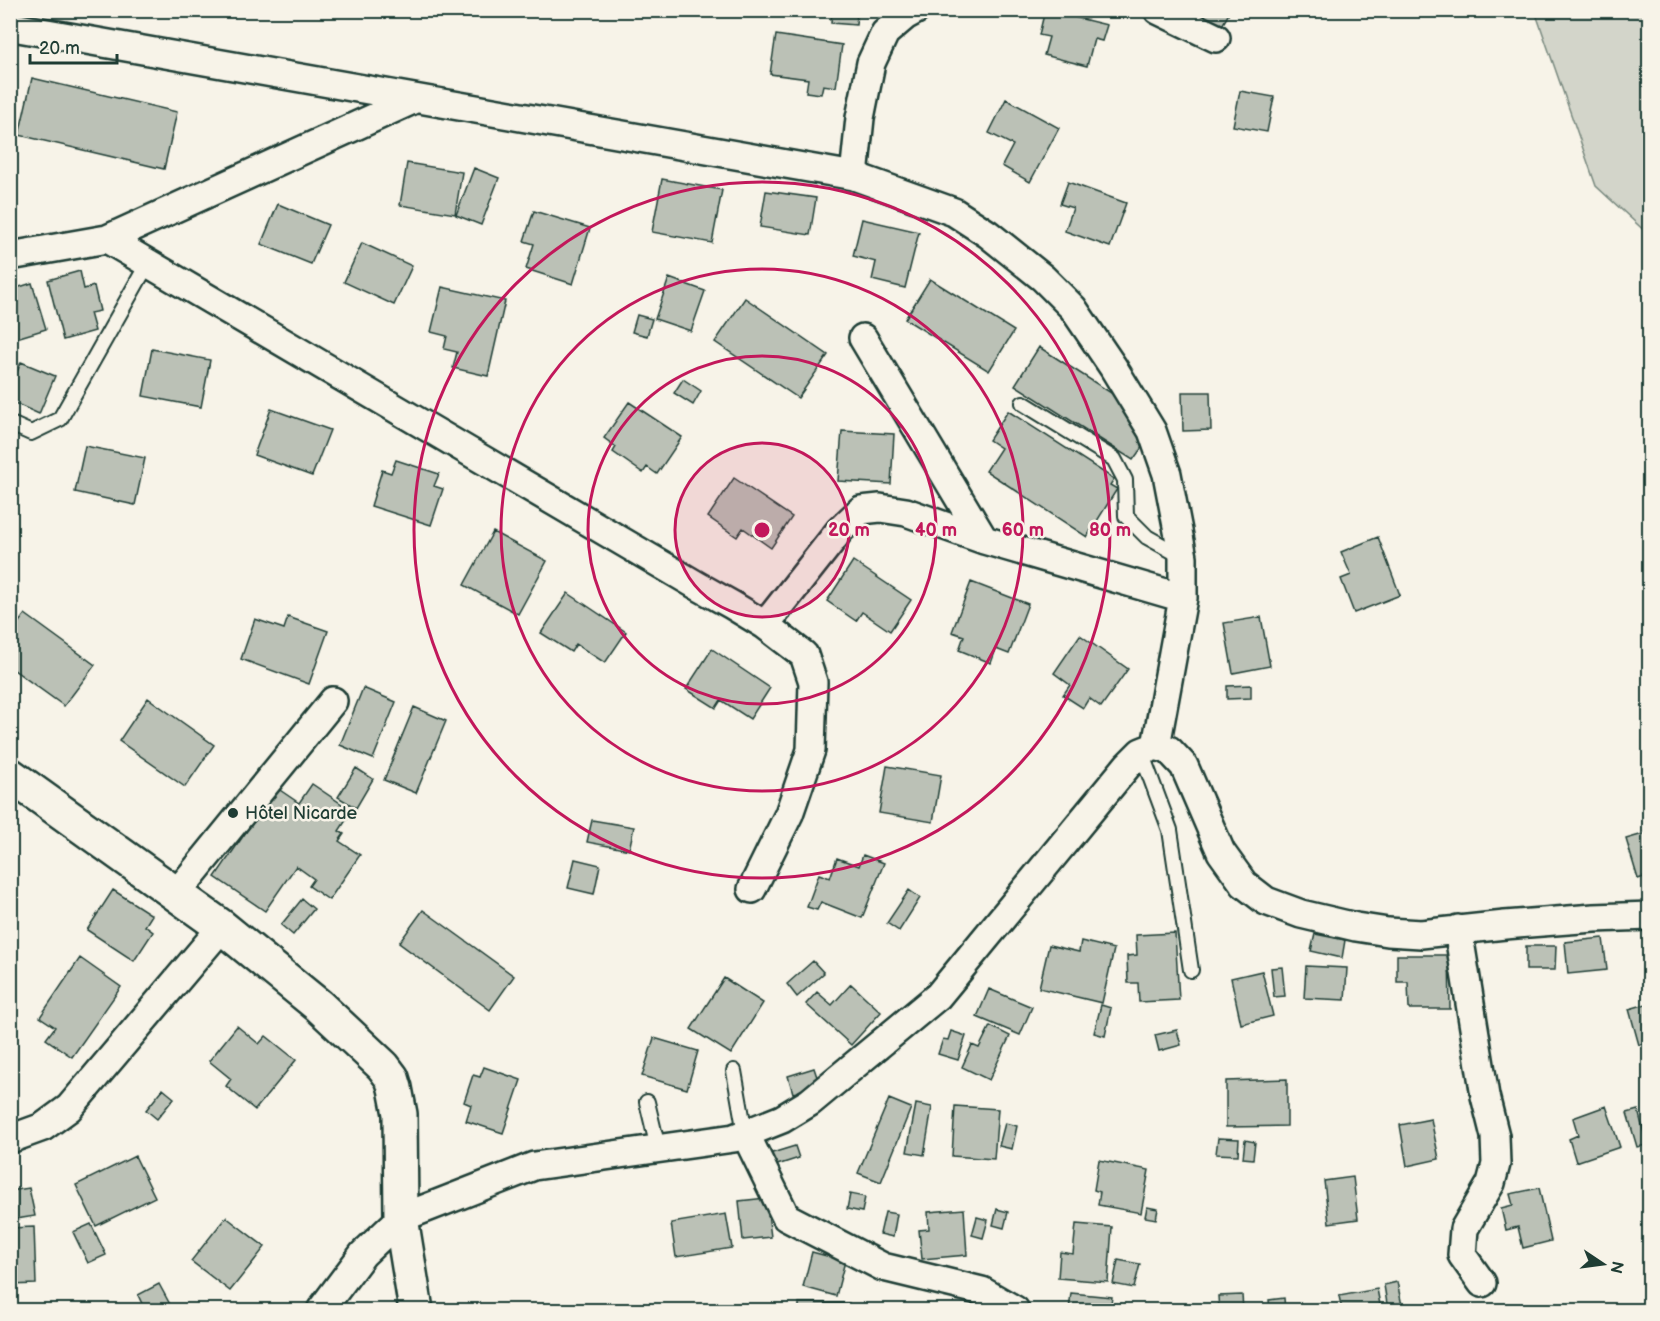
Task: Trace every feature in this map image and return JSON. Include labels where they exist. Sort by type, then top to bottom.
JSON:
[{"type":"street","points":[[854,176],[860,118],[871,63],[885,33],[916,10]]},
{"type":"street","points":[[1158,10],[1216,38]]},
{"type":"street","points":[[14,23],[415,99],[854,176],[954,212],[988,234],[1043,278],[1073,308],[1152,431],[1167,474],[1183,557],[1183,598],[1149,749],[1123,771],[938,996],[810,1102],[782,1119],[734,1138],[534,1166],[401,1218],[363,1254],[321,1311]]},
{"type":"street","points":[[10,255],[107,239],[415,99]]},
{"type":"street","points":[[107,239],[765,625],[804,655],[813,682],[810,750],[789,814],[752,890]]},
{"type":"street","points":[[863,338],[984,540]]},
{"type":"street","points":[[765,625],[840,530],[861,510],[880,508],[906,512],[984,540],[1183,598]]},
{"type":"street","points":[[176,894],[333,702]]},
{"type":"street","points":[[1149,749],[1169,750],[1184,766],[1221,852],[1244,884],[1266,901],[1301,914],[1356,927],[1421,934],[1583,919],[1650,916]]},
{"type":"street","points":[[10,775],[222,927],[319,1006],[383,1066],[392,1078],[400,1114],[401,1218],[416,1311]]},
{"type":"street","points":[[10,1139],[43,1127],[69,1108],[222,927]]},
{"type":"street","points":[[1458,929],[1485,1096],[1495,1136],[1496,1164],[1491,1182],[1464,1229],[1462,1255],[1482,1283]]},
{"type":"street","points":[[745,1133],[786,1217],[883,1267],[982,1291],[1015,1311]]},
{"type":"lane","points":[[13,425],[31,433],[60,419],[148,263]]},
{"type":"lane","points":[[1023,403],[1113,459],[1125,480],[1126,516],[1147,537],[1183,557]]},
{"type":"lane","points":[[1149,749],[1170,830],[1191,970]]},
{"type":"lane","points":[[734,1071],[745,1133]]},
{"type":"lane","points":[[647,1102],[658,1148]]},
{"type":"shaded area","points":[[1535,11],[1649,11],[1649,235],[1596,186]]},
{"type":"building","points":[[832,10],[857,10],[856,25],[831,23]]},
{"type":"building","points":[[1045,10],[1107,25],[1102,41],[1094,39],[1087,66],[1044,55],[1049,37],[1039,35]]},
{"type":"building","points":[[1189,10],[1231,10],[1220,29]]},
{"type":"building","points":[[776,35],[842,45],[836,87],[823,85],[821,94],[806,92],[808,79],[770,74]]},
{"type":"building","points":[[32,78],[177,112],[164,169],[19,135]]},
{"type":"building","points":[[1240,91],[1274,97],[1267,132],[1233,126]]},
{"type":"building","points":[[1006,99],[1059,128],[1030,182],[1002,166],[1013,145],[989,133]]},
{"type":"building","points":[[407,163],[462,172],[455,214],[400,205]]},
{"type":"building","points":[[474,168],[499,178],[481,225],[456,215]]},
{"type":"building","points":[[662,179],[722,190],[712,243],[652,232]]},
{"type":"building","points":[[1068,182],[1126,203],[1110,247],[1065,231],[1073,208],[1060,204]]},
{"type":"building","points":[[766,191],[816,198],[810,235],[760,227]]},
{"type":"building","points":[[278,204],[328,225],[311,264],[261,244]]},
{"type":"building","points":[[534,211],[590,228],[573,284],[526,269],[534,244],[524,241]]},
{"type":"building","points":[[862,219],[919,232],[905,288],[872,280],[876,262],[853,256]]},
{"type":"building","points":[[362,243],[412,266],[394,305],[344,282]]},
{"type":"building","points":[[80,271],[84,289],[94,286],[100,311],[90,313],[95,331],[63,340],[48,280]]},
{"type":"building","points":[[669,278],[705,291],[691,331],[655,319]]},
{"type":"building","points":[[930,279],[1014,331],[989,371],[905,319]]},
{"type":"building","points":[[32,283],[46,329],[10,340],[10,290]]},
{"type":"building","points":[[442,287],[505,301],[488,376],[453,368],[457,352],[444,349],[447,336],[431,332]]},
{"type":"building","points":[[745,298],[828,355],[798,398],[715,342]]},
{"type":"building","points":[[637,315],[652,319],[647,336],[632,332]]},
{"type":"building","points":[[1039,347],[1127,403],[1137,423],[1143,446],[1133,460],[1015,385]]},
{"type":"building","points":[[152,349],[210,360],[201,407],[143,396]]},
{"type":"building","points":[[21,362],[55,376],[39,414],[10,401],[10,370],[17,372]]},
{"type":"building","points":[[683,379],[701,391],[693,405],[674,393]]},
{"type":"building","points":[[1182,392],[1210,392],[1211,430],[1183,431]]},
{"type":"building","points":[[629,402],[682,437],[657,474],[647,467],[643,473],[613,452],[616,447],[604,438]]},
{"type":"building","points":[[271,409],[330,430],[312,476],[254,455]]},
{"type":"building","points":[[1008,411],[1114,479],[1110,485],[1117,489],[1087,537],[986,471],[1001,448],[989,440]]},
{"type":"building","points":[[842,431],[894,434],[891,484],[838,481]]},
{"type":"building","points":[[85,446],[145,458],[135,505],[75,492]]},
{"type":"building","points":[[396,460],[439,474],[434,486],[443,489],[431,525],[371,506],[382,470],[391,473]]},
{"type":"building","points":[[734,478],[792,517],[771,548],[743,528],[737,537],[708,517]]},
{"type":"building","points":[[493,532],[547,561],[518,614],[464,585]]},
{"type":"building","points":[[1378,537],[1400,595],[1354,613],[1341,579],[1351,575],[1341,552]]},
{"type":"building","points":[[853,561],[911,600],[890,631],[862,612],[856,621],[827,601]]},
{"type":"building","points":[[971,582],[1028,604],[1009,654],[996,649],[991,663],[959,650],[964,636],[952,632]]},
{"type":"building","points":[[568,593],[626,632],[605,663],[576,644],[571,652],[541,633]]},
{"type":"building","points":[[25,614],[95,665],[64,706],[10,667],[10,634]]},
{"type":"building","points":[[288,617],[328,631],[309,684],[241,659],[255,619],[284,629]]},
{"type":"building","points":[[1261,617],[1270,666],[1233,673],[1224,623]]},
{"type":"building","points":[[1080,635],[1128,669],[1101,707],[1089,698],[1083,708],[1063,695],[1070,685],[1054,673]]},
{"type":"building","points":[[712,649],[770,688],[750,719],[721,700],[716,708],[686,689]]},
{"type":"building","points":[[1251,685],[1251,698],[1227,699],[1227,686]]},
{"type":"building","points":[[363,688],[396,702],[373,759],[340,745]]},
{"type":"building","points":[[148,698],[214,745],[185,787],[119,741]]},
{"type":"building","points":[[414,707],[446,721],[416,793],[384,780]]},
{"type":"building","points":[[887,766],[941,775],[933,822],[879,813]]},
{"type":"building","points":[[356,768],[373,779],[356,808],[338,797]]},
{"type":"building","points":[[271,784],[299,803],[312,784],[352,811],[339,831],[344,834],[339,841],[360,855],[329,900],[309,886],[314,879],[296,866],[265,911],[215,877],[246,832],[241,829]]},
{"type":"building","points":[[592,820],[634,827],[629,850],[587,842]]},
{"type":"building","points":[[1650,832],[1650,875],[1638,879],[1626,839]]},
{"type":"building","points":[[863,855],[884,863],[862,918],[821,902],[817,910],[807,907],[819,874],[830,878],[837,858],[859,866]]},
{"type":"building","points":[[575,859],[600,865],[594,894],[568,888]]},
{"type":"building","points":[[113,890],[152,915],[145,926],[153,932],[134,961],[87,930]]},
{"type":"building","points":[[909,890],[920,898],[899,931],[887,923]]},
{"type":"building","points":[[302,899],[314,909],[293,935],[281,925]]},
{"type":"building","points":[[423,910],[514,976],[490,1010],[399,943]]},
{"type":"building","points":[[1175,933],[1179,1000],[1139,1002],[1138,983],[1128,983],[1127,956],[1137,955],[1136,935]]},
{"type":"building","points":[[1315,934],[1345,940],[1342,958],[1311,951]]},
{"type":"building","points":[[1603,938],[1607,970],[1568,974],[1565,942]]},
{"type":"building","points":[[1081,941],[1114,949],[1102,1003],[1039,988],[1049,945],[1079,952]]},
{"type":"building","points":[[1526,946],[1556,946],[1555,970],[1526,970]]},
{"type":"building","points":[[1397,955],[1449,955],[1450,1009],[1409,1009],[1408,982],[1397,982]]},
{"type":"building","points":[[80,958],[121,987],[72,1057],[46,1039],[55,1027],[40,1017]]},
{"type":"building","points":[[813,961],[824,973],[797,997],[787,984]]},
{"type":"building","points":[[1306,966],[1347,968],[1345,1000],[1304,998]]},
{"type":"building","points":[[1282,967],[1285,996],[1274,997],[1271,968]]},
{"type":"building","points":[[1262,971],[1273,1016],[1241,1024],[1231,978]]},
{"type":"building","points":[[724,978],[763,1003],[731,1054],[691,1029]]},
{"type":"building","points":[[851,984],[881,1012],[851,1045],[806,1004],[817,992],[832,1005]]},
{"type":"building","points":[[989,989],[1032,1007],[1020,1035],[977,1017]]},
{"type":"building","points":[[1650,1003],[1650,1042],[1639,1045],[1629,1009]]},
{"type":"building","points":[[1101,1005],[1111,1008],[1105,1036],[1094,1033]]},
{"type":"building","points":[[237,1026],[259,1044],[266,1036],[296,1060],[255,1110],[226,1086],[231,1079],[209,1061]]},
{"type":"building","points":[[990,1026],[1010,1036],[989,1080],[962,1067],[972,1045],[979,1048]]},
{"type":"building","points":[[1177,1030],[1181,1045],[1159,1051],[1155,1035]]},
{"type":"building","points":[[951,1031],[966,1036],[958,1060],[938,1054],[943,1039],[948,1040]]},
{"type":"building","points":[[654,1038],[698,1051],[687,1089],[642,1076]]},
{"type":"building","points":[[484,1067],[521,1080],[503,1133],[466,1121],[471,1105],[464,1102],[473,1075],[480,1077]]},
{"type":"building","points":[[814,1068],[820,1086],[793,1093],[788,1076]]},
{"type":"building","points":[[1287,1079],[1287,1126],[1226,1127],[1226,1081]]},
{"type":"building","points":[[163,1089],[174,1098],[157,1119],[146,1110]]},
{"type":"building","points":[[889,1099],[911,1108],[881,1182],[858,1173]]},
{"type":"building","points":[[916,1104],[932,1107],[924,1155],[907,1152]]},
{"type":"building","points":[[955,1106],[998,1109],[994,1159],[952,1156]]},
{"type":"building","points":[[1606,1106],[1620,1147],[1576,1162],[1569,1139],[1578,1135],[1573,1118]]},
{"type":"building","points":[[1638,1110],[1647,1145],[1637,1147],[1627,1113]]},
{"type":"building","points":[[1431,1119],[1439,1159],[1407,1166],[1400,1125]]},
{"type":"building","points":[[1005,1123],[1017,1126],[1012,1149],[999,1146]]},
{"type":"building","points":[[1218,1138],[1239,1139],[1238,1155],[1216,1154]]},
{"type":"building","points":[[1245,1140],[1255,1142],[1253,1159],[1243,1158]]},
{"type":"building","points":[[795,1146],[799,1158],[774,1166],[769,1154]]},
{"type":"building","points":[[135,1156],[155,1197],[96,1226],[76,1185]]},
{"type":"building","points":[[1099,1160],[1149,1170],[1141,1213],[1098,1205],[1100,1192],[1094,1190]]},
{"type":"building","points":[[1353,1177],[1358,1219],[1329,1223],[1324,1181]]},
{"type":"building","points":[[29,1188],[35,1216],[10,1220],[10,1191]]},
{"type":"building","points":[[1539,1188],[1551,1241],[1523,1248],[1518,1227],[1506,1230],[1501,1208],[1513,1205],[1510,1194]]},
{"type":"building","points":[[850,1194],[865,1197],[862,1212],[847,1209]]},
{"type":"building","points":[[766,1198],[771,1237],[743,1240],[739,1201]]},
{"type":"building","points":[[1147,1207],[1158,1209],[1156,1219],[1145,1217]]},
{"type":"building","points":[[964,1209],[967,1255],[922,1259],[919,1230],[929,1229],[928,1212]]},
{"type":"building","points":[[997,1209],[1008,1212],[1004,1228],[993,1225]]},
{"type":"building","points":[[885,1212],[897,1214],[893,1237],[880,1234]]},
{"type":"building","points":[[726,1214],[732,1248],[676,1257],[671,1223]]},
{"type":"building","points":[[226,1217],[265,1247],[230,1291],[191,1261]]},
{"type":"building","points":[[977,1217],[988,1220],[983,1238],[972,1235]]},
{"type":"building","points":[[91,1224],[106,1255],[88,1263],[73,1232]]},
{"type":"building","points":[[1076,1224],[1112,1227],[1108,1282],[1058,1278],[1060,1252],[1073,1254]]},
{"type":"building","points":[[34,1227],[36,1284],[10,1285],[10,1228]]},
{"type":"building","points":[[812,1252],[845,1261],[836,1296],[803,1287]]},
{"type":"building","points":[[1118,1260],[1140,1264],[1134,1288],[1113,1284]]},
{"type":"building","points":[[1397,1282],[1403,1310],[1388,1310],[1384,1285]]},
{"type":"building","points":[[159,1284],[173,1310],[139,1310],[144,1308],[138,1295]]},
{"type":"building","points":[[1377,1289],[1381,1310],[1342,1310],[1339,1296]]},
{"type":"building","points":[[1071,1293],[1112,1297],[1110,1310],[1069,1310]]},
{"type":"building","points":[[1242,1295],[1243,1310],[1219,1310],[1218,1296]]},
{"type":"building","points":[[1284,1298],[1285,1310],[1270,1310],[1269,1300]]},
{"type":"building","points":[[799,1303],[849,1303],[848,1310],[799,1310]]},
{"type":"place","name":"Hôtel Nicarde","points":[[233,813]]}]
